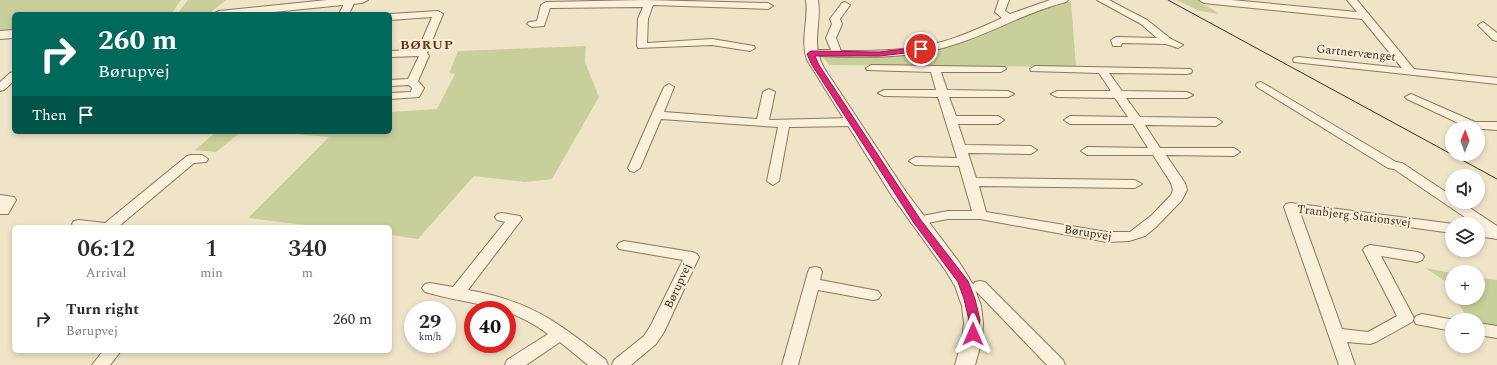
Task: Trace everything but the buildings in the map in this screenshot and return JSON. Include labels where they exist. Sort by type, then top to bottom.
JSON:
[{"type":"street","points":[[239,12],[362,0]]},
{"type":"street","points":[[812,0],[813,6],[810,33],[811,54],[816,65],[917,221],[963,281],[970,299],[975,320],[972,347],[965,365]]},
{"type":"street","points":[[1004,0],[1000,12],[1009,18]]},
{"type":"street","points":[[811,54],[879,54],[932,47],[967,37],[1035,7],[1063,0]]},
{"type":"street","points":[[1102,0],[1144,22],[1167,41]]},
{"type":"street","points":[[1204,0],[1365,16]]},
{"type":"street","name":"Gartnervænget","points":[[1352,0],[1411,72]]},
{"type":"street","points":[[345,12],[350,1]]},
{"type":"street","points":[[532,24],[541,24],[546,6],[649,2],[768,6]]},
{"type":"street","points":[[649,2],[643,20],[642,46],[712,42],[750,48]]},
{"type":"street","points":[[836,54],[831,34],[837,24],[835,19],[845,5]]},
{"type":"street","points":[[392,17],[438,14],[422,53],[424,56],[412,82]]},
{"type":"street","points":[[1483,25],[1497,38]]},
{"type":"street","points":[[0,36],[12,34]]},
{"type":"street","points":[[1117,44],[1116,40],[1167,41],[1178,45]]},
{"type":"street","points":[[392,54],[422,53]]},
{"type":"street","name":"Gartnervænget","points":[[1298,60],[1497,81]]},
{"type":"street","points":[[871,68],[1001,70]]},
{"type":"street","points":[[935,69],[961,149],[980,215]]},
{"type":"street","points":[[1035,69],[1187,71]]},
{"type":"street","name":"Børupvej","points":[[917,221],[948,215],[980,215],[1107,237],[1134,236],[1142,232],[1177,197],[1180,190],[1178,183],[1102,70]]},
{"type":"street","points":[[392,83],[412,82],[418,88],[415,95],[392,96]]},
{"type":"street","points":[[1261,85],[1392,165],[1403,170],[1497,233]]},
{"type":"street","points":[[634,168],[669,87]]},
{"type":"street","points":[[762,123],[769,92]]},
{"type":"street","points":[[884,92],[1008,94]]},
{"type":"street","points":[[1057,94],[1187,95]]},
{"type":"street","points":[[1411,97],[1434,104],[1473,125],[1497,126]]},
{"type":"street","points":[[657,115],[784,125],[852,122]]},
{"type":"street","points":[[951,120],[998,120]]},
{"type":"street","points":[[1070,120],[1216,122]]},
{"type":"street","points":[[773,181],[784,125]]},
{"type":"street","points":[[961,149],[1031,150]]},
{"type":"street","points":[[1088,151],[1234,152]]},
{"type":"street","points":[[111,225],[191,159],[202,159]]},
{"type":"street","points":[[915,161],[965,162]]},
{"type":"street","points":[[971,182],[1134,184]]},
{"type":"street","name":"Tranbjerg Stationsvej","points":[[1347,365],[1291,207],[1445,227]]},
{"type":"street","points":[[458,294],[515,219],[502,217]]},
{"type":"street","points":[[79,224],[87,225]]},
{"type":"street","points":[[1485,232],[1497,233]]},
{"type":"street","name":"Børupvej","points":[[620,365],[650,340],[658,328],[692,257],[624,246]]},
{"type":"street","points":[[1336,335],[1370,338],[1406,318],[1370,250],[1417,257]]},
{"type":"street","points":[[790,365],[813,278],[873,295]]},
{"type":"street","points":[[980,286],[1057,365]]},
{"type":"street","points":[[430,288],[495,301],[530,314],[560,334],[600,365]]},
{"type":"street","points":[[1422,320],[1445,324]]},
{"type":"street","points":[[1485,330],[1497,332]]},
{"type":"street","points":[[513,365],[560,334]]},
{"type":"street","points":[[100,365],[111,353]]},
{"type":"green space","points":[[0,0],[181,0],[172,12],[12,12],[12,31],[0,33]]},
{"type":"green space","points":[[188,0],[226,0],[211,12],[179,12]]},
{"type":"green space","points":[[1176,0],[1202,0],[1204,5],[1214,10],[1218,14],[1200,11]]},
{"type":"green space","points":[[1071,1],[1076,67],[829,65],[823,57],[892,56],[950,47],[974,38],[1030,12]]},
{"type":"green space","points":[[586,46],[585,62],[599,97],[552,179],[525,182],[474,176],[418,239],[392,235],[392,225],[306,225],[248,218],[329,137],[296,134],[392,134],[392,112],[437,109],[455,74],[449,73],[458,51]]},
{"type":"green space","points":[[214,134],[238,134],[216,152],[195,150]]},
{"type":"green space","points":[[1425,268],[1445,272],[1445,281]]},
{"type":"green space","points":[[1485,278],[1497,280],[1497,328],[1485,326],[1485,313],[1465,313],[1459,305],[1485,305]]},
{"type":"tram line","points":[[1168,0],[1497,179]]},
{"type":"district","name":"BØRUP","points":[[427,45]]},
{"type":"route","points":[[921,49],[879,54],[811,54],[816,65],[881,168],[917,221],[963,281],[970,299],[975,320],[973,334]]}]
